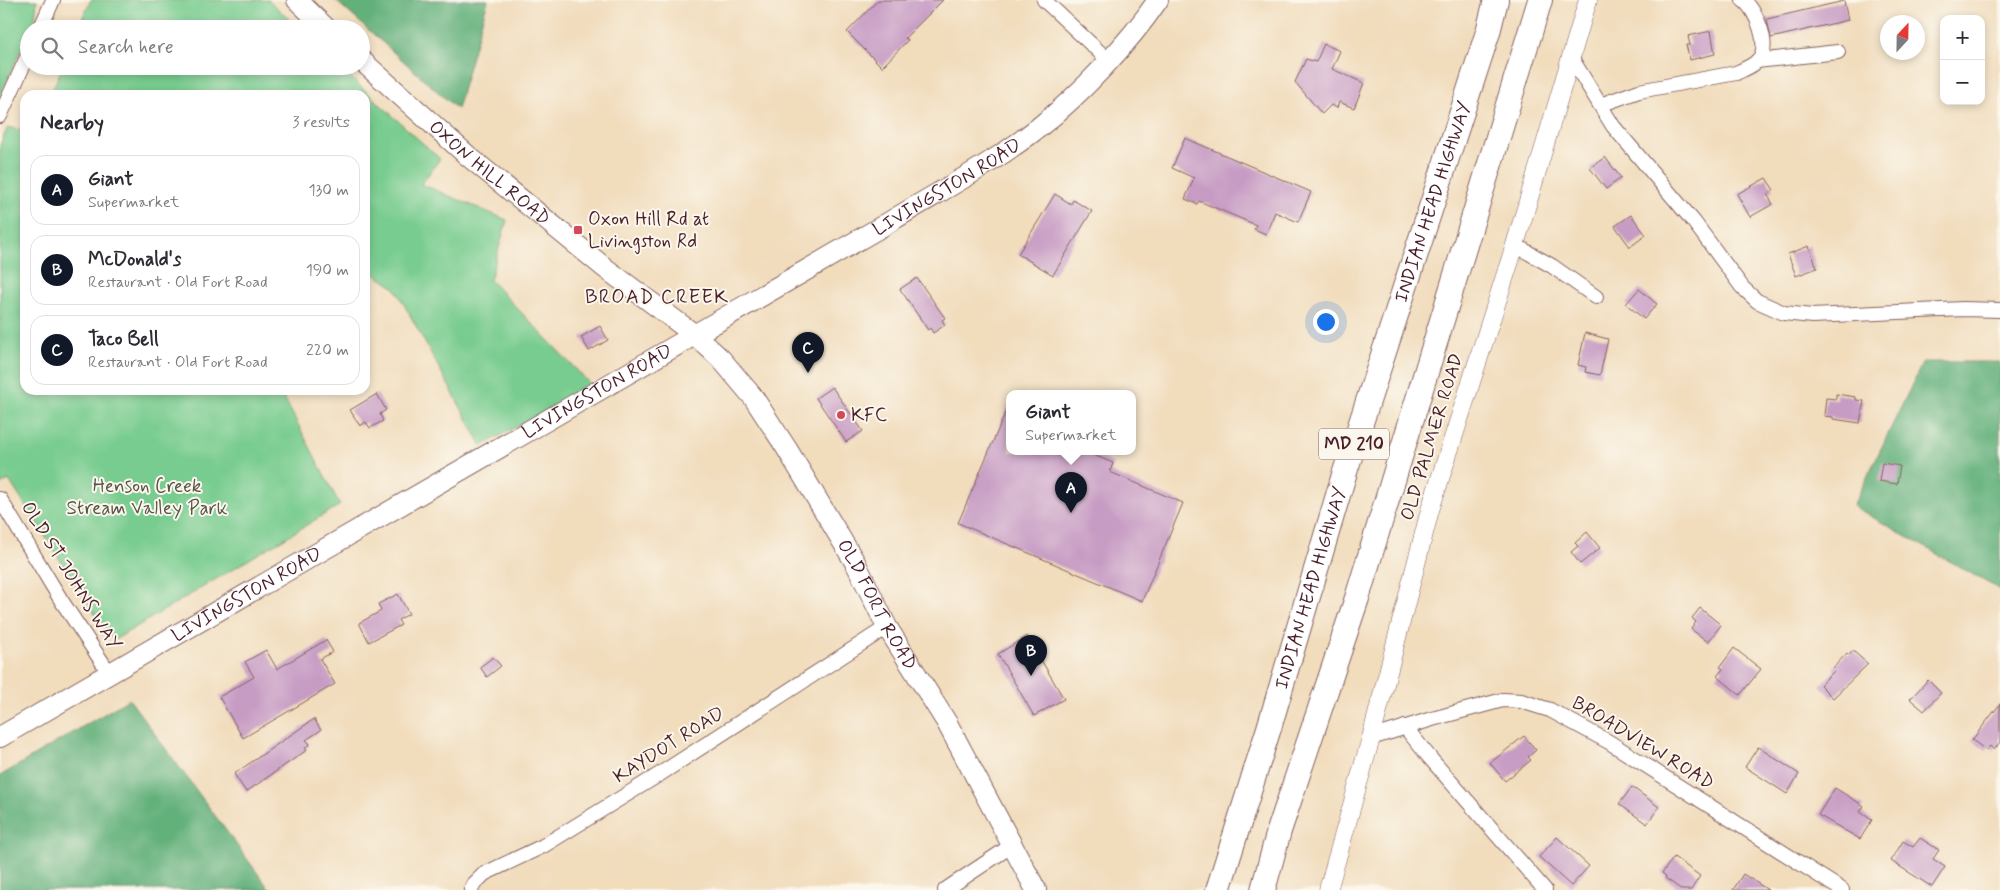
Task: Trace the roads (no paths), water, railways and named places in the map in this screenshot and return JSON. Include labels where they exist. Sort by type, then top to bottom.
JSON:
[{"type":"highway","name":"INDIAN HEAD HIGHWAY","points":[[1218,890],[1269,728],[1344,475],[1488,32],[1496,0]]},
{"type":"highway","name":"MD 210","points":[[1262,890],[1279,831],[1357,598],[1540,0]]},
{"type":"highway","points":[[1210,890],[1232,844]]},
{"type":"main road","points":[[297,0],[318,20]]},
{"type":"main road","name":"LIVINGSTON ROAD","points":[[0,737],[694,335],[1009,149],[1038,128],[1071,100],[1147,16],[1158,0]]},
{"type":"main road","name":"OXON HILL ROAD","points":[[370,68],[468,156],[605,268],[694,335]]},
{"type":"main road","name":"OLD FORT ROAD","points":[[694,335],[721,359],[752,397],[787,449],[856,564],[887,627],[946,723],[1036,890]]},
{"type":"street","points":[[44,20],[53,0]]},
{"type":"street","points":[[1044,0],[1108,60]]},
{"type":"street","name":"OLD PALMER ROAD","points":[[1328,890],[1371,738],[1430,510],[1515,245],[1572,59],[1588,0]]},
{"type":"street","points":[[1600,105],[1647,89],[1736,73],[1760,59],[1764,46],[1762,30],[1750,5],[1743,0]]},
{"type":"street","points":[[1757,61],[1838,52]]},
{"type":"street","points":[[1572,59],[1613,126],[1694,222],[1742,287],[1757,301],[1784,312],[1812,316],[1963,309],[2000,310]]},
{"type":"street","points":[[0,116],[20,73]]},
{"type":"street","points":[[1515,245],[1552,266],[1596,297]]},
{"type":"street","name":"OLD ST JOHNS WAY","points":[[0,499],[110,674]]},
{"type":"street","name":"KAYDOT ROAD","points":[[471,890],[484,874],[543,846],[660,774],[887,627]]},
{"type":"street","name":"BROADVIEW ROAD","points":[[1371,738],[1503,700],[1521,701],[1550,710],[1609,742],[1842,890]]},
{"type":"street","points":[[1405,727],[1545,890]]},
{"type":"street","points":[[945,890],[1011,846]]},
{"type":"place","name":"Oxon Hill Rd at Livingston Rd","points":[[578,230]]},
{"type":"place","name":"Taco Bell","points":[[808,373]]},
{"type":"place","name":"KFC","points":[[841,415]]},
{"type":"place","name":"Giant","points":[[1071,513]]},
{"type":"place","name":"McDonald's","points":[[1031,676]]},
{"type":"district","name":"BROAD CREEK","points":[[657,297]]},
{"type":"park label","name":"Henson Creek Stream Valley Park","points":[[147,497]]}]
